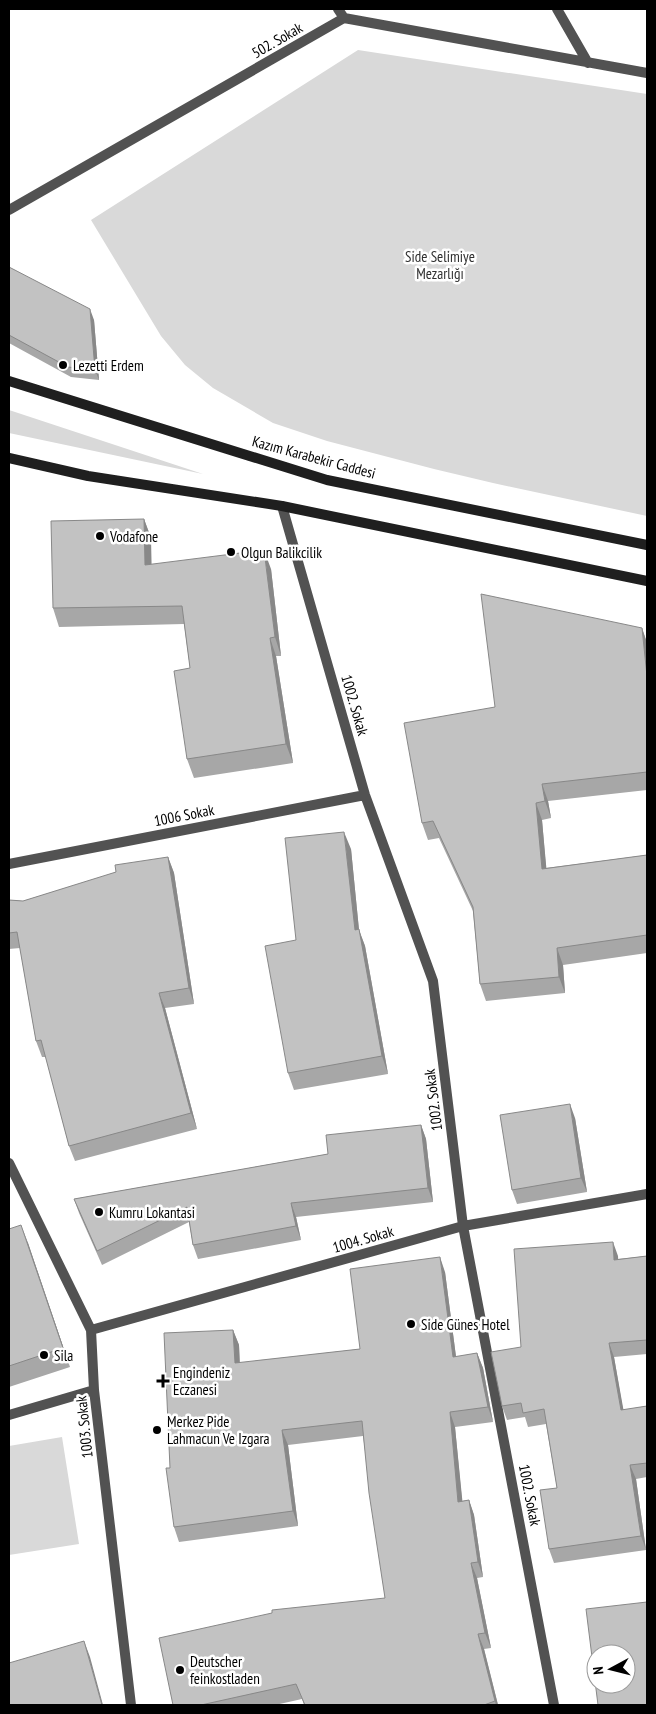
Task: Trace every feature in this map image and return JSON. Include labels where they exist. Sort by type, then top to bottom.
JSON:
[{"type":"main road","name":"Kazım Karabekir Caddesi","points":[[9,381],[327,480],[647,545]]},
{"type":"main road","points":[[9,458],[88,476],[282,506],[647,581]]},
{"type":"street","points":[[338,9],[344,18],[588,64],[647,73]]},
{"type":"street","points":[[557,9],[588,64]]},
{"type":"street","name":"502. Sokak","points":[[9,210],[344,18]]},
{"type":"street","name":"1002. Sokak","points":[[282,506],[365,795],[433,981],[463,1226],[554,1705]]},
{"type":"street","name":"1006 Sokak","points":[[9,864],[365,795]]},
{"type":"street","name":"1003. Sokak","points":[[9,1163],[91,1330],[94,1390],[130,1705]]},
{"type":"street","name":"1004. Sokak","points":[[91,1330],[463,1226],[647,1194]]},
{"type":"street","points":[[9,1415],[94,1390]]},
{"type":"green space","name":"Side Selimiye Mezarlığı","points":[[358,50],[647,94],[647,516],[434,469],[327,441],[273,423],[213,388],[185,365],[161,336],[91,220]]},
{"type":"green space","points":[[9,410],[203,474],[9,433]]},
{"type":"green space","points":[[62,1437],[79,1544],[9,1555],[9,1446]]},
{"type":"building","points":[[9,267],[90,309],[95,370],[68,367],[9,335]]},
{"type":"building","points":[[144,519],[145,565],[264,550],[275,637],[270,638],[286,744],[187,759],[174,671],[190,668],[182,606],[53,608],[51,521]]},
{"type":"building","points":[[481,594],[642,628],[647,676],[647,772],[542,784],[545,801],[536,803],[542,869],[647,855],[647,935],[557,948],[559,977],[480,984],[473,907],[433,821],[422,823],[404,723],[495,707]]},
{"type":"building","points":[[344,832],[355,930],[359,929],[382,1056],[288,1073],[265,946],[296,940],[285,838]]},
{"type":"building","points":[[168,857],[189,988],[159,993],[191,1113],[69,1146],[41,1040],[36,1041],[17,932],[9,933],[9,900],[23,901],[116,872],[115,865]]},
{"type":"building","points":[[570,1104],[581,1178],[512,1190],[500,1115]]},
{"type":"building","points":[[421,1125],[428,1188],[291,1203],[296,1226],[193,1245],[187,1207],[97,1251],[74,1199],[328,1154],[326,1135]]},
{"type":"building","points":[[21,1225],[63,1348],[9,1366],[9,1229]]},
{"type":"building","points":[[613,1242],[614,1260],[647,1256],[647,1340],[609,1343],[621,1410],[647,1406],[647,1463],[630,1465],[641,1536],[549,1549],[540,1490],[557,1488],[544,1409],[523,1413],[521,1403],[502,1406],[491,1352],[521,1347],[514,1249]]},
{"type":"building","points":[[440,1257],[453,1357],[477,1353],[488,1407],[450,1412],[458,1502],[469,1500],[478,1562],[471,1563],[485,1633],[478,1634],[495,1701],[484,1705],[305,1705],[296,1684],[201,1705],[173,1705],[159,1638],[272,1613],[272,1610],[385,1598],[369,1493],[362,1421],[282,1430],[293,1511],[174,1527],[166,1468],[170,1468],[164,1333],[233,1330],[235,1363],[360,1349],[350,1269]]},
{"type":"building","points":[[647,1602],[647,1705],[598,1705],[597,1694],[636,1694],[636,1644],[590,1644],[586,1609]]},
{"type":"building","points":[[84,1641],[102,1705],[9,1705],[9,1663]]},
{"type":"place","name":"Lezetti Erdem","points":[[63,365]]},
{"type":"place","name":"Vodafone","points":[[100,536]]},
{"type":"place","name":"Olgun Balikcilik","points":[[231,552]]},
{"type":"place","name":"Kumru Lokantasi","points":[[99,1212]]},
{"type":"place","name":"Side Günes Hotel","points":[[411,1324]]},
{"type":"place","name":"Sila","points":[[44,1355]]},
{"type":"place","name":"Engindeniz Eczanesi","points":[[163,1381]]},
{"type":"place","name":"Merkez Pide Lahmacun Ve Izgara","points":[[157,1430]]},
{"type":"place","name":"Deutscher feinkostladen","points":[[180,1670]]}]
